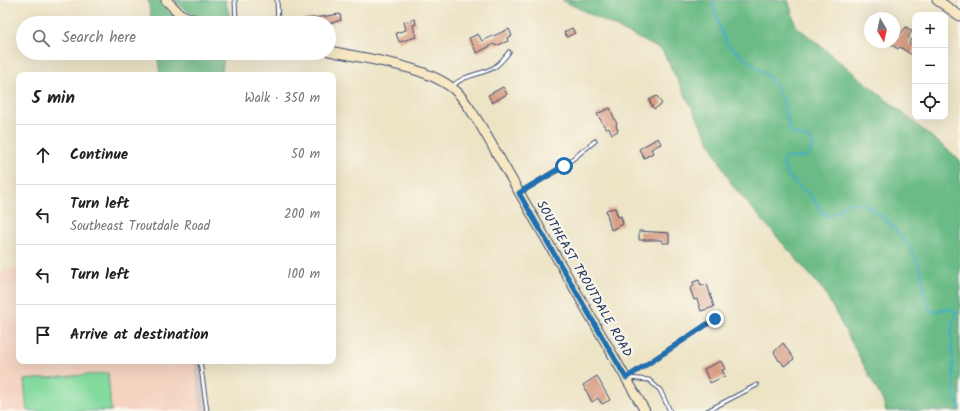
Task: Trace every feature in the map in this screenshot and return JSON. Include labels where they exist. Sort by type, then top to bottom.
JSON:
[{"type":"main road","points":[[166,0],[180,14],[185,16]]},
{"type":"main road","points":[[937,0],[960,16]]},
{"type":"main road","name":"SOUTHEAST TROUTDALE ROAD","points":[[336,53],[418,71],[438,79],[451,88],[466,103],[481,126],[644,411]]},
{"type":"lane","points":[[235,0],[236,16]]},
{"type":"lane","points":[[277,0],[278,16]]},
{"type":"lane","points":[[451,88],[460,80],[493,68],[502,61],[509,52]]},
{"type":"lane","points":[[519,193],[564,166],[595,141]]},
{"type":"lane","points":[[626,378],[715,319]]},
{"type":"lane","points":[[200,364],[207,411]]},
{"type":"lane","points":[[626,378],[649,380],[660,390],[670,411]]},
{"type":"lane","points":[[707,411],[758,384]]},
{"type":"shaded area","points":[[16,269],[16,364],[194,364],[201,411],[0,411],[0,272]]},
{"type":"shaded area","points":[[194,364],[203,364],[210,411],[201,411]]},
{"type":"green space","points":[[148,0],[159,0],[170,13],[175,16],[151,16]]},
{"type":"green space","points":[[174,0],[225,0],[230,16],[196,16]]},
{"type":"green space","points":[[562,0],[788,0],[796,26],[960,160],[960,411],[886,411],[883,401],[824,291],[732,185],[662,50]]},
{"type":"green space","points":[[158,60],[223,60],[222,72],[160,72]]},
{"type":"green space","points":[[108,373],[111,411],[27,411],[24,380]]},
{"type":"building","points":[[340,14],[341,20],[336,22],[336,16],[327,16]]},
{"type":"building","points":[[415,19],[416,24],[413,25],[416,37],[399,42],[396,33],[406,30],[404,22]]},
{"type":"building","points":[[906,27],[912,31],[908,37],[911,40],[909,43],[912,45],[912,55],[900,47],[900,34]]},
{"type":"building","points":[[572,28],[575,33],[567,37],[564,32]]},
{"type":"building","points":[[509,29],[512,36],[507,38],[508,41],[496,46],[494,44],[477,53],[469,38],[478,34],[482,41]]},
{"type":"building","points":[[503,87],[507,94],[492,103],[488,95]]},
{"type":"building","points":[[657,96],[662,104],[654,109],[649,100]]},
{"type":"building","points":[[610,108],[617,124],[618,131],[612,134],[609,128],[606,129],[597,114]]},
{"type":"building","points":[[658,138],[661,144],[651,149],[653,153],[644,158],[639,149]]},
{"type":"building","points":[[615,208],[618,217],[621,216],[623,224],[611,230],[606,210]]},
{"type":"building","points":[[639,231],[669,233],[669,243],[662,243],[662,240],[639,240]]},
{"type":"building","points":[[699,280],[701,286],[707,284],[714,307],[701,311],[697,299],[694,300],[690,288],[694,286],[693,282]]},
{"type":"building","points":[[783,343],[794,359],[784,366],[774,352]]},
{"type":"building","points":[[721,361],[725,369],[722,370],[725,376],[710,383],[704,369]]},
{"type":"building","points":[[597,376],[610,400],[602,404],[598,398],[592,402],[583,385]]},
{"type":"waterway","points":[[713,0],[718,23],[727,44],[770,78],[783,100],[790,131],[812,141],[813,148],[807,157],[785,158],[783,162],[784,168],[790,178],[812,197],[827,216],[838,212],[846,203],[858,203],[877,213],[904,240],[917,260],[930,311],[949,309],[956,312],[951,333],[955,396],[960,407]]},
{"type":"route","points":[[564,166],[519,193],[626,378],[715,319]]}]
